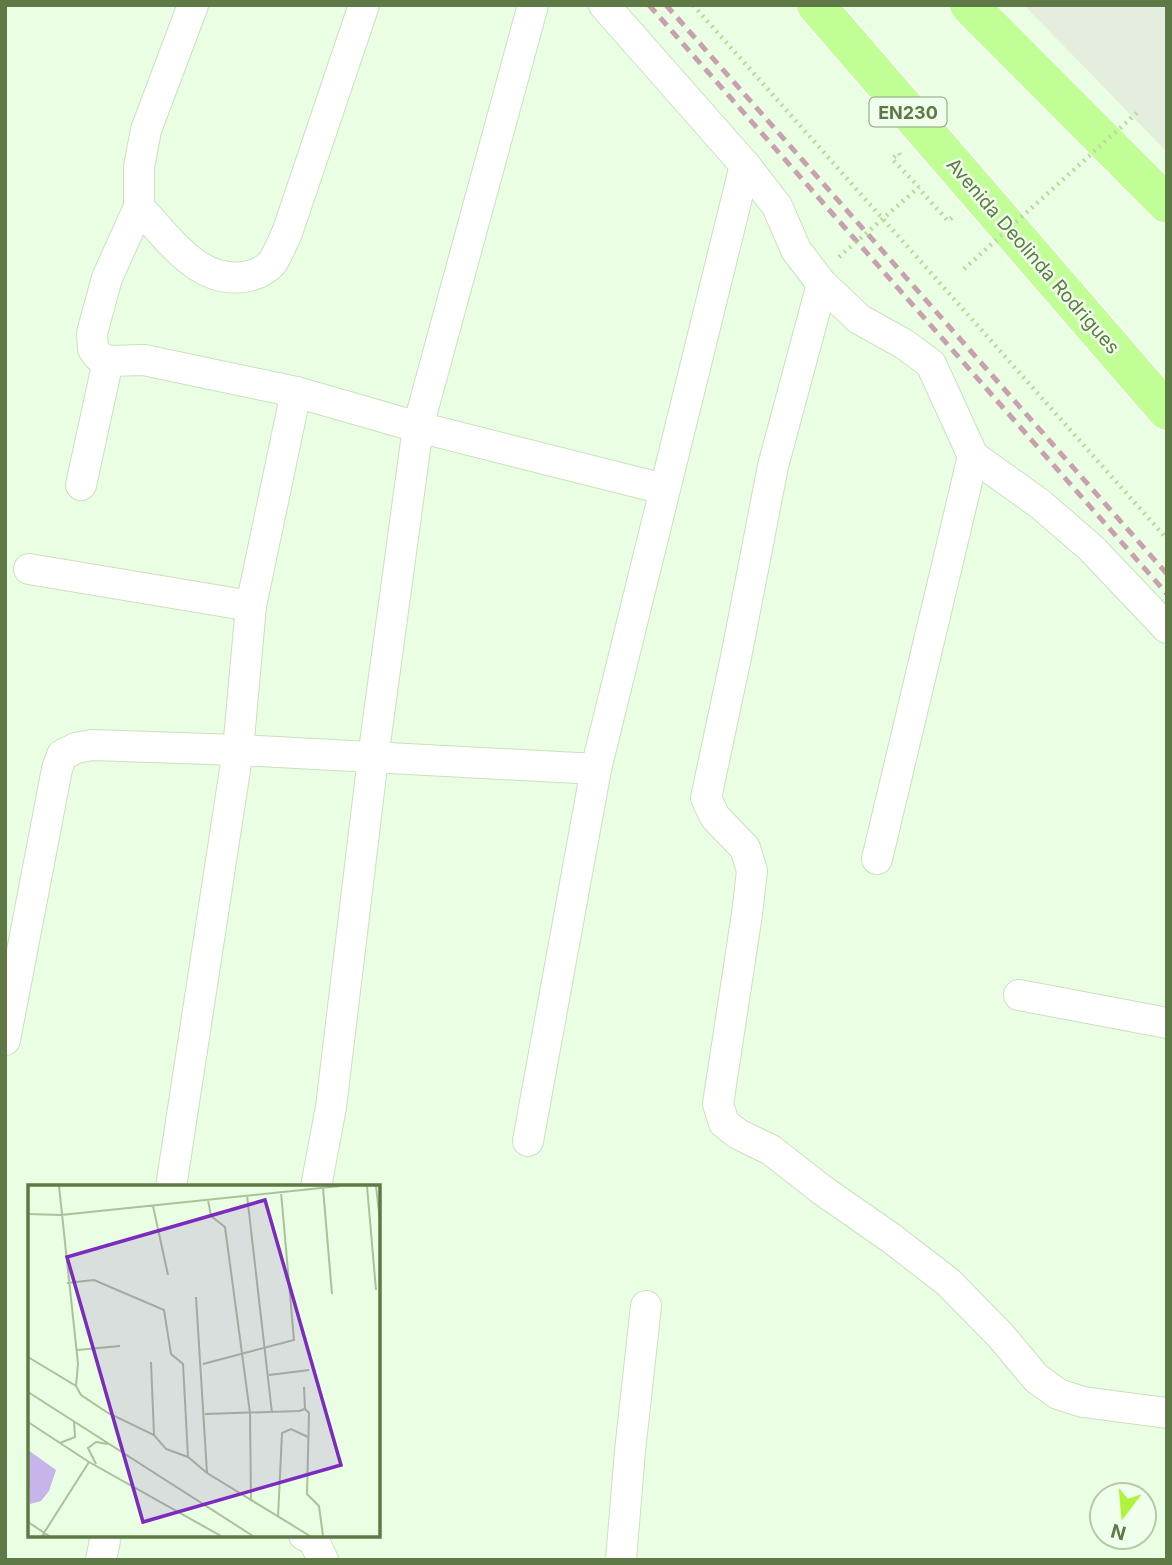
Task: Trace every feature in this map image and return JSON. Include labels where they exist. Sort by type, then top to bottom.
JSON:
[{"type":"highway","name":"Avenida Deolinda Rodrigues","points":[[816,5],[1167,411]]},
{"type":"highway","points":[[969,5],[1167,204]]},
{"type":"street","points":[[194,5],[146,130],[139,167],[139,207],[107,278],[92,333],[93,349],[98,356],[108,361],[144,360],[296,392],[418,427],[664,489]]},
{"type":"street","points":[[139,207],[190,262],[219,277],[236,279],[258,274],[271,264],[287,233],[364,5]]},
{"type":"street","points":[[316,1185],[331,1107],[373,758],[418,427],[533,5]]},
{"type":"street","points":[[604,5],[745,165],[777,206],[796,250],[822,284],[859,318],[904,344],[931,364],[973,456],[1040,504],[1091,548],[1167,628]]},
{"type":"street","points":[[528,1141],[596,769],[745,165]]},
{"type":"street","points":[[822,284],[774,466],[706,799],[715,817],[745,848],[752,871],[718,1104],[724,1123],[738,1134],[771,1150],[948,1282],[1001,1336],[1036,1378],[1058,1394],[1083,1402],[1167,1413]]},
{"type":"street","points":[[81,485],[108,361]]},
{"type":"street","points":[[171,1185],[239,750],[251,606],[296,392]]},
{"type":"street","points":[[877,859],[973,456]]},
{"type":"street","points":[[29,569],[251,606]]},
{"type":"street","points":[[5,1040],[57,769],[62,755],[76,748],[92,745],[239,750],[596,769]]},
{"type":"street","points":[[1019,995],[1167,1023]]},
{"type":"street","points":[[621,1560],[646,1306]]},
{"type":"street","points":[[102,1560],[106,1537]]},
{"type":"street","points":[[307,1537],[314,1541],[323,1560]]},
{"type":"path","points":[[693,5],[1167,539]]},
{"type":"path","points":[[964,269],[1140,110]]},
{"type":"path","points":[[907,162],[899,153],[892,159],[948,221],[955,215],[947,206]]},
{"type":"path","points":[[839,257],[921,190]]},
{"type":"shaded area","points":[[1024,5],[1167,5],[1167,152]]},
{"type":"railway","points":[[649,5],[1167,594]]},
{"type":"railway","points":[[666,5],[1167,574]]}]
